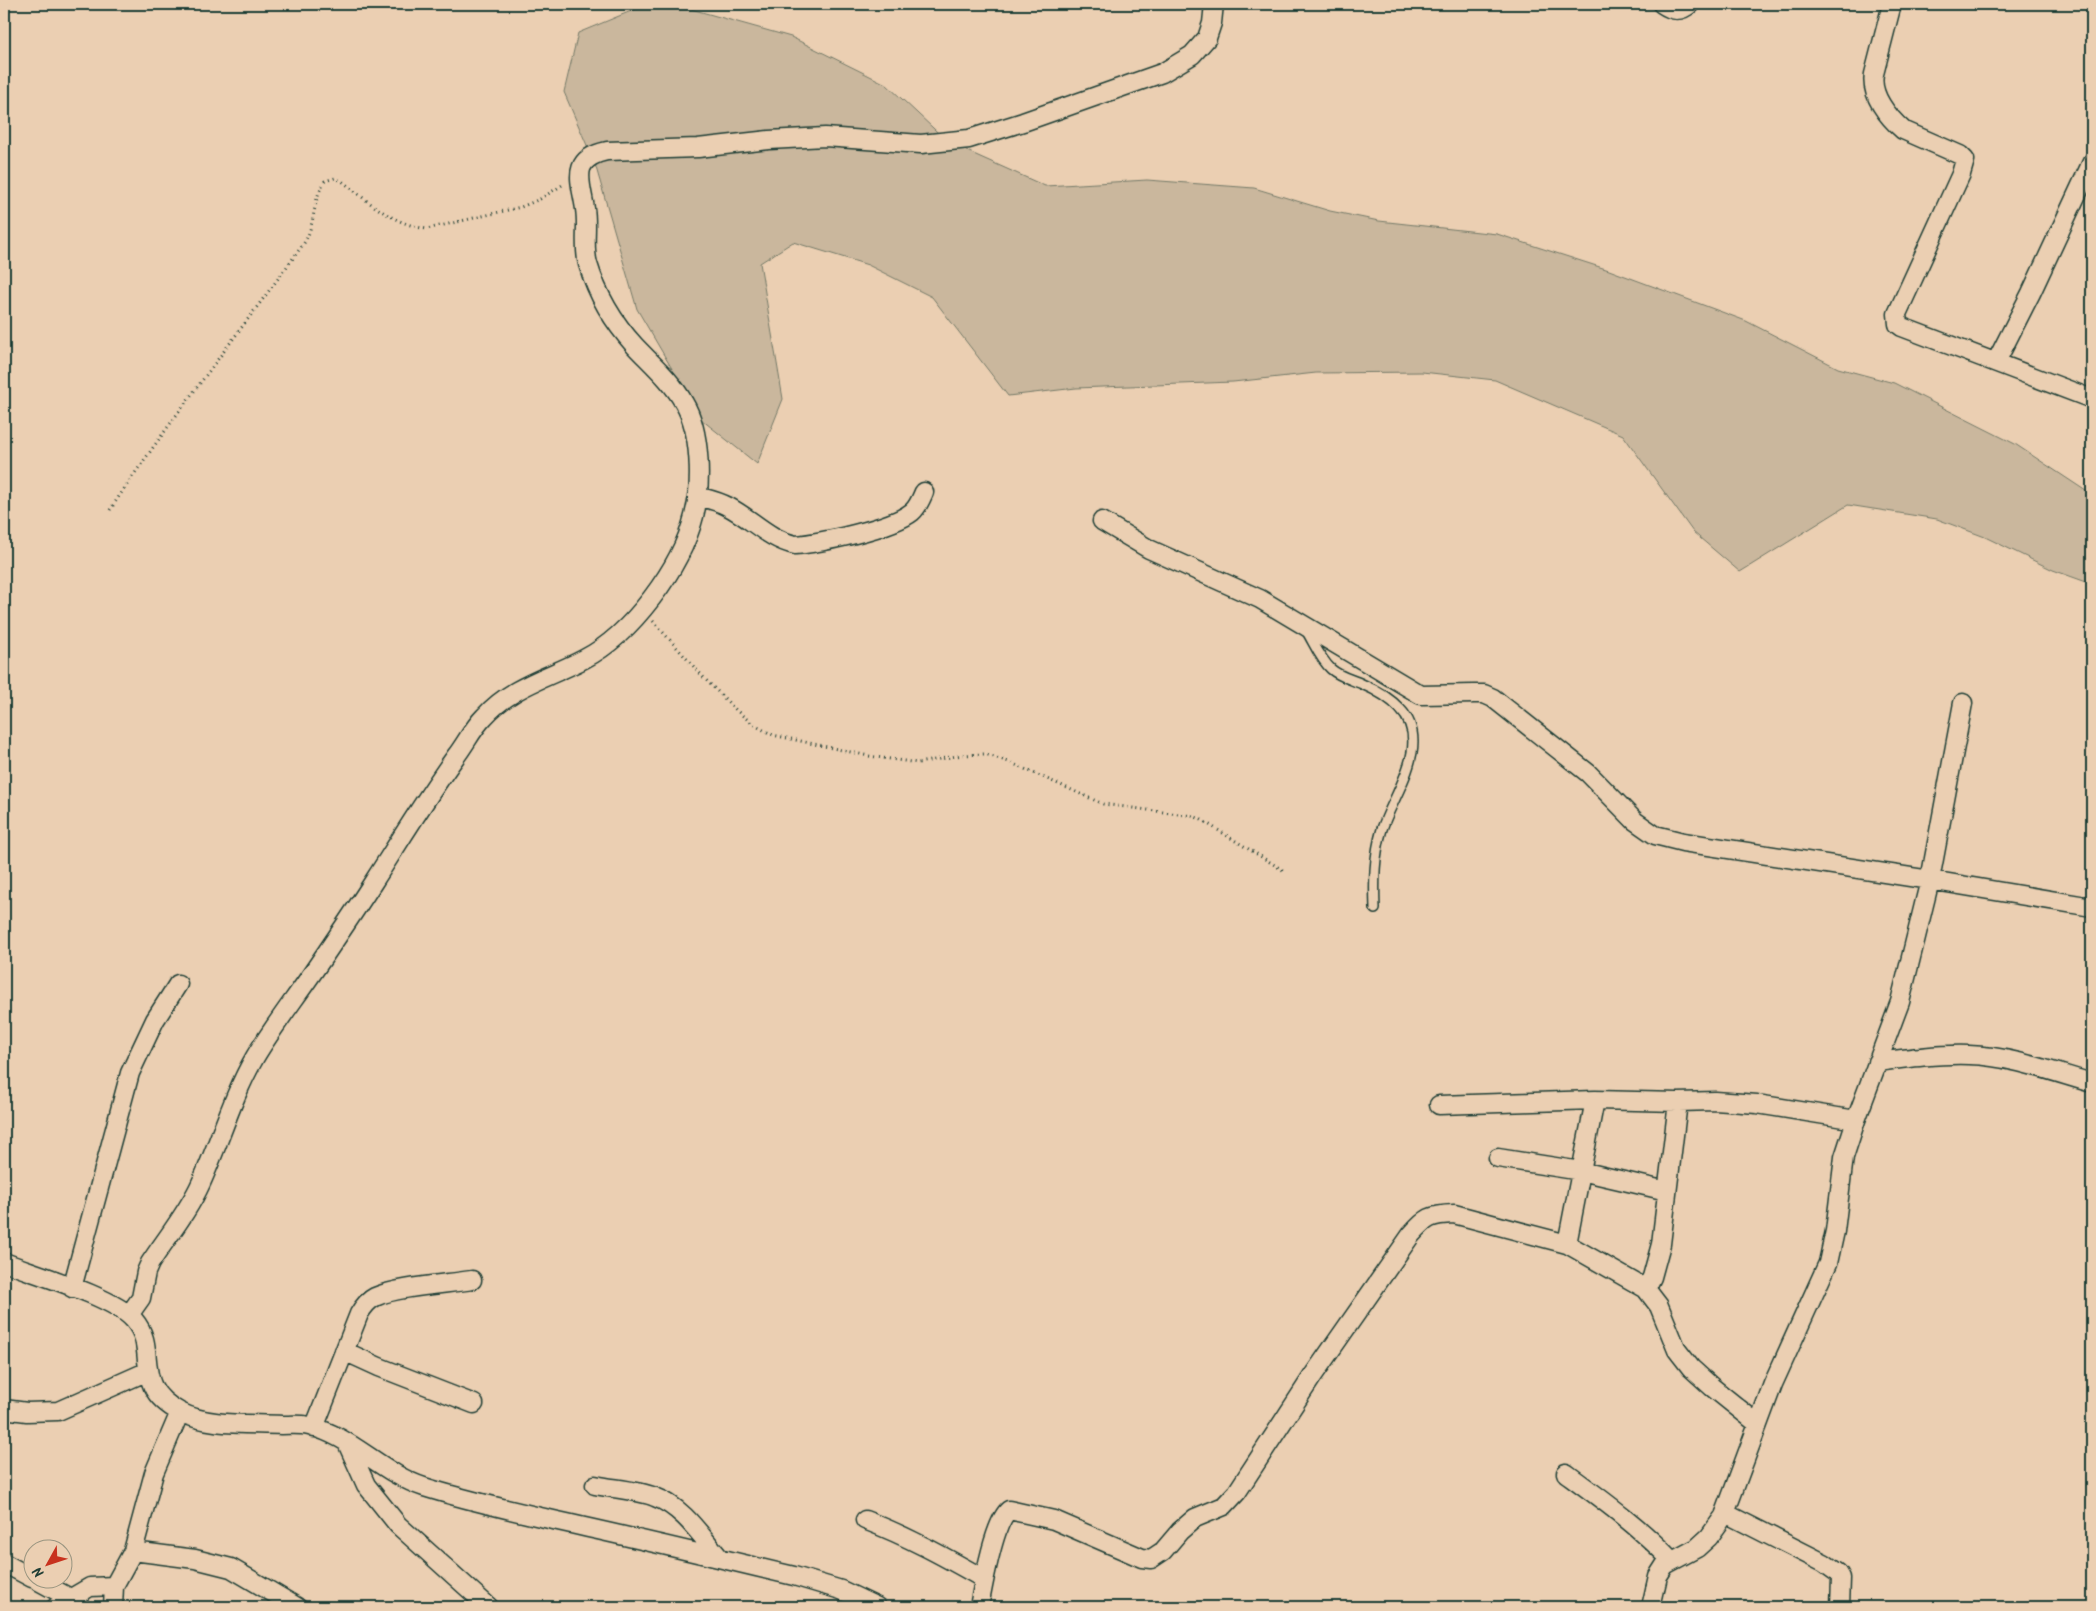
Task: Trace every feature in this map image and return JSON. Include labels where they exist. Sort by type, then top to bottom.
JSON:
[{"type":"street","points":[[129,1315],[141,1298],[146,1272],[150,1263],[188,1208],[201,1184],[227,1118],[256,1056],[335,941],[431,790],[483,718],[505,698],[533,681],[585,659],[616,638],[643,609],[659,588],[689,532],[695,513],[697,496],[697,448],[693,424],[686,404],[673,386],[618,327],[591,271],[587,260],[585,209],[579,178],[582,165],[594,154],[607,151],[698,148],[769,140],[825,137],[921,144],[969,139],[1162,73],[1192,55],[1207,38],[1212,23],[1214,4]]},
{"type":"street","points":[[1662,4],[1675,10],[1683,10],[1690,4]]},
{"type":"street","points":[[1892,4],[1874,74],[1872,84],[1874,93],[1896,124],[1904,130],[1960,155],[1965,160],[1961,174],[1897,314],[1896,320],[1902,327],[2092,399]]},
{"type":"street","points":[[1996,362],[2031,293],[2092,162]]},
{"type":"street","points":[[697,496],[728,506],[770,536],[785,543],[795,545],[877,528],[900,519],[913,511],[924,492]]},
{"type":"street","points":[[1102,521],[1149,549],[1260,600],[1421,695],[1484,694],[1493,698],[1588,772],[1634,822],[1655,835],[1710,847],[1930,880],[2092,907]]},
{"type":"street","points":[[1651,1607],[1658,1576],[1665,1565],[1697,1548],[1709,1537],[1725,1513],[1773,1384],[1828,1263],[1835,1231],[1844,1157],[1900,1002],[1930,880],[1963,703]]},
{"type":"street","points":[[72,1288],[130,1073],[155,1020],[178,984]]},
{"type":"street","points":[[1877,1062],[1923,1057],[1970,1055],[2014,1062],[2092,1083]]},
{"type":"street","points":[[1439,1105],[1595,1100],[1715,1101],[1757,1104],[1856,1120]]},
{"type":"street","points":[[1567,1244],[1595,1100]]},
{"type":"street","points":[[1646,1289],[1652,1277],[1660,1244],[1678,1102]]},
{"type":"street","points":[[1498,1158],[1581,1171],[1666,1192]]},
{"type":"street","points":[[979,1607],[984,1579],[1000,1524],[1009,1510],[1054,1520],[1142,1558],[1151,1559],[1163,1551],[1180,1531],[1195,1518],[1224,1506],[1237,1492],[1314,1374],[1411,1235],[1425,1219],[1435,1215],[1454,1214],[1567,1244],[1646,1289],[1659,1306],[1677,1350],[1712,1387],[1758,1424]]},
{"type":"street","points":[[4,1262],[104,1301],[129,1315],[141,1331],[148,1378],[164,1400],[180,1412],[221,1422],[308,1426],[347,1443],[388,1470],[423,1487],[507,1510],[794,1576],[841,1590],[877,1607]]},
{"type":"street","points":[[314,1428],[359,1314],[366,1303],[375,1297],[390,1292],[472,1280]]},
{"type":"street","points":[[344,1351],[379,1367],[474,1404]]},
{"type":"street","points":[[4,1409],[27,1412],[58,1411],[76,1405],[148,1371]]},
{"type":"street","points":[[113,1607],[114,1586],[133,1551],[154,1473],[180,1412]]},
{"type":"street","points":[[347,1443],[366,1485],[398,1525],[489,1607]]},
{"type":"street","points":[[1566,1473],[1648,1535],[1672,1560]]},
{"type":"street","points":[[595,1485],[655,1496],[670,1504],[683,1515],[719,1558]]},
{"type":"street","points":[[1725,1513],[1824,1563],[1838,1573],[1840,1578],[1840,1607]]},
{"type":"street","points":[[865,1520],[931,1548],[984,1579]]},
{"type":"street","points":[[133,1551],[196,1559],[231,1568],[297,1607]]},
{"type":"street","points":[[4,1563],[22,1572]]},
{"type":"street","points":[[45,1588],[63,1603],[90,1587],[114,1586]]},
{"type":"lane","points":[[1304,626],[1331,669],[1384,695],[1400,708],[1409,719],[1412,729],[1414,739],[1412,755],[1382,829],[1374,864],[1375,909]]},
{"type":"path","points":[[110,510],[144,459],[230,346],[309,236],[318,195],[325,181],[335,178],[342,181],[388,216],[413,227],[427,229],[521,207],[579,178]]},
{"type":"path","points":[[643,609],[705,679],[738,711],[754,725],[773,735],[868,756],[918,763],[962,755],[985,754],[1009,762],[1103,804],[1192,816],[1200,819],[1286,872]]},
{"type":"shaded area","points":[[648,4],[673,4],[791,37],[886,84],[949,143],[1045,186],[1147,180],[1254,188],[1330,211],[1379,221],[1497,234],[1609,270],[1746,321],[1838,368],[1894,383],[2015,444],[2092,495],[2092,584],[2053,570],[1985,537],[1937,519],[1848,505],[1740,572],[1693,532],[1623,435],[1495,380],[1422,372],[1316,373],[1233,382],[1076,388],[1008,396],[932,297],[868,265],[793,242],[760,263],[783,399],[757,464],[702,420],[637,309],[595,164],[564,92],[578,33]]}]
